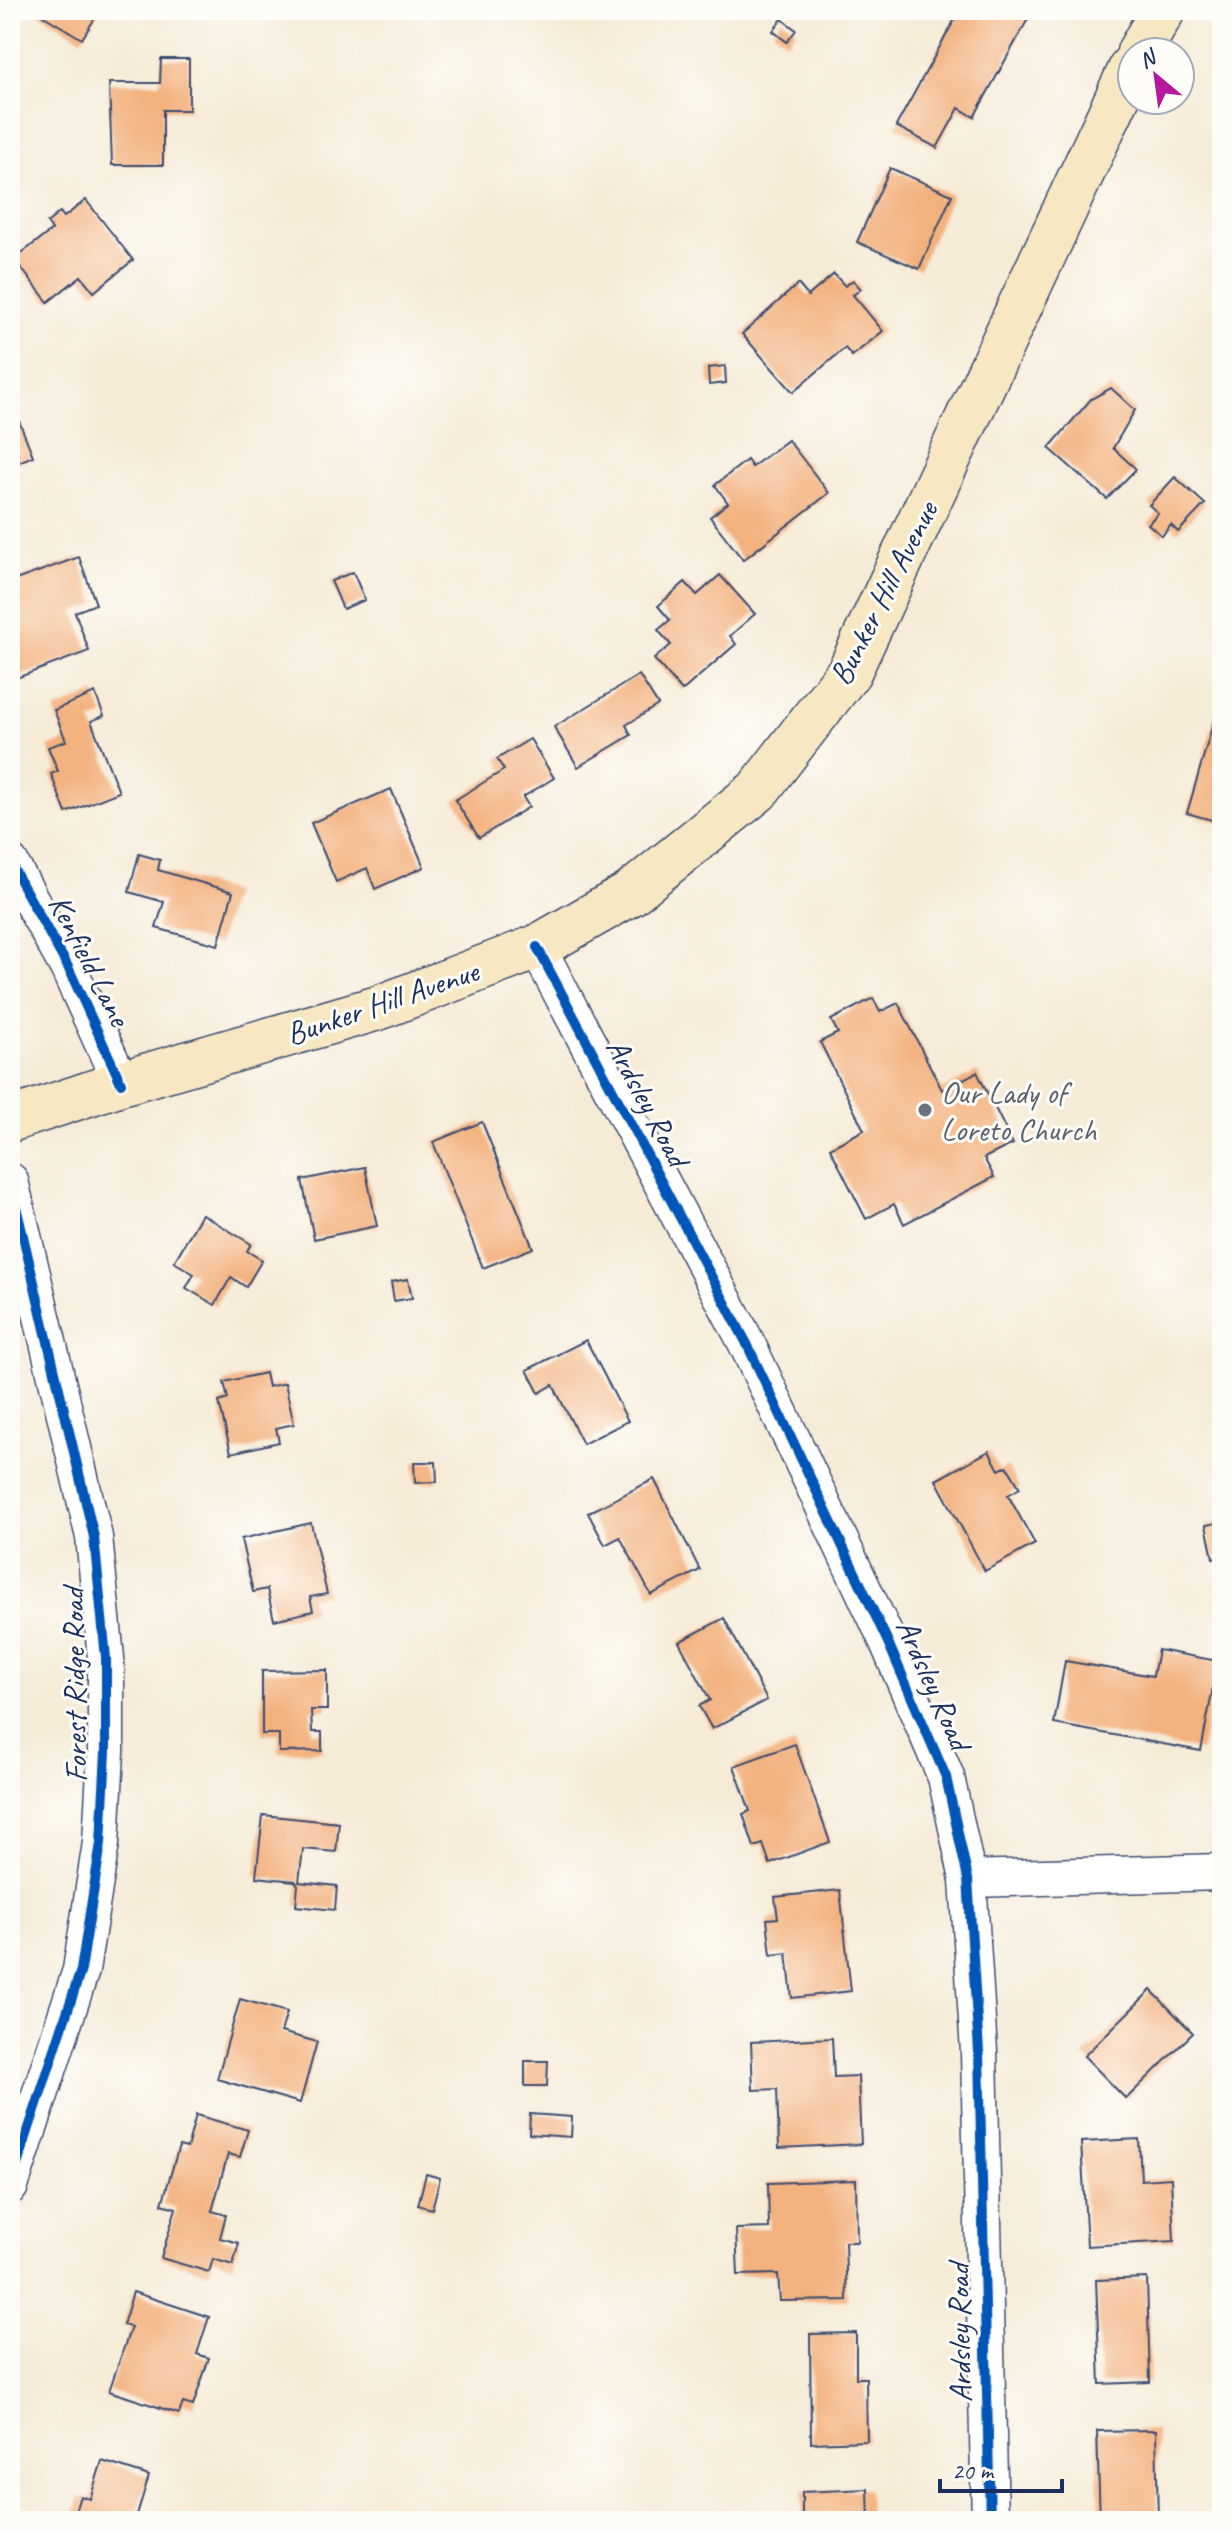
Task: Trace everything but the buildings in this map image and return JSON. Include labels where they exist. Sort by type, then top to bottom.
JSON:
[{"type":"main road","points":[[1148,36],[1163,10]]},
{"type":"main road","name":"Bunker Hill Avenue","points":[[10,1120],[121,1083],[378,1008],[537,947],[630,894],[757,791],[849,672],[1116,100]]},
{"type":"street","name":"Kenfield Lane","points":[[10,863],[68,967],[121,1083]]},
{"type":"street","name":"Ardsley Road","points":[[537,947],[746,1342],[881,1626],[946,1777],[968,1879],[979,2052],[990,2521]]},
{"type":"street","name":"Forest Ridge Road","points":[[10,1181],[94,1537],[106,1658],[101,1843],[81,1970],[10,2186]]},
{"type":"street","points":[[968,1879],[1222,1872]]},
{"type":"cycle path","points":[[10,863],[68,967],[121,1083]]},
{"type":"cycle path","points":[[537,947],[746,1342],[887,1640],[946,1777],[968,1879],[979,2052],[990,2521]]},
{"type":"cycle path","points":[[10,1181],[94,1537],[106,1658],[106,1752],[101,1843],[81,1970],[10,2186]]},
{"type":"place","name":"Our Lady of Loreto Church","points":[[925,1110]]}]
